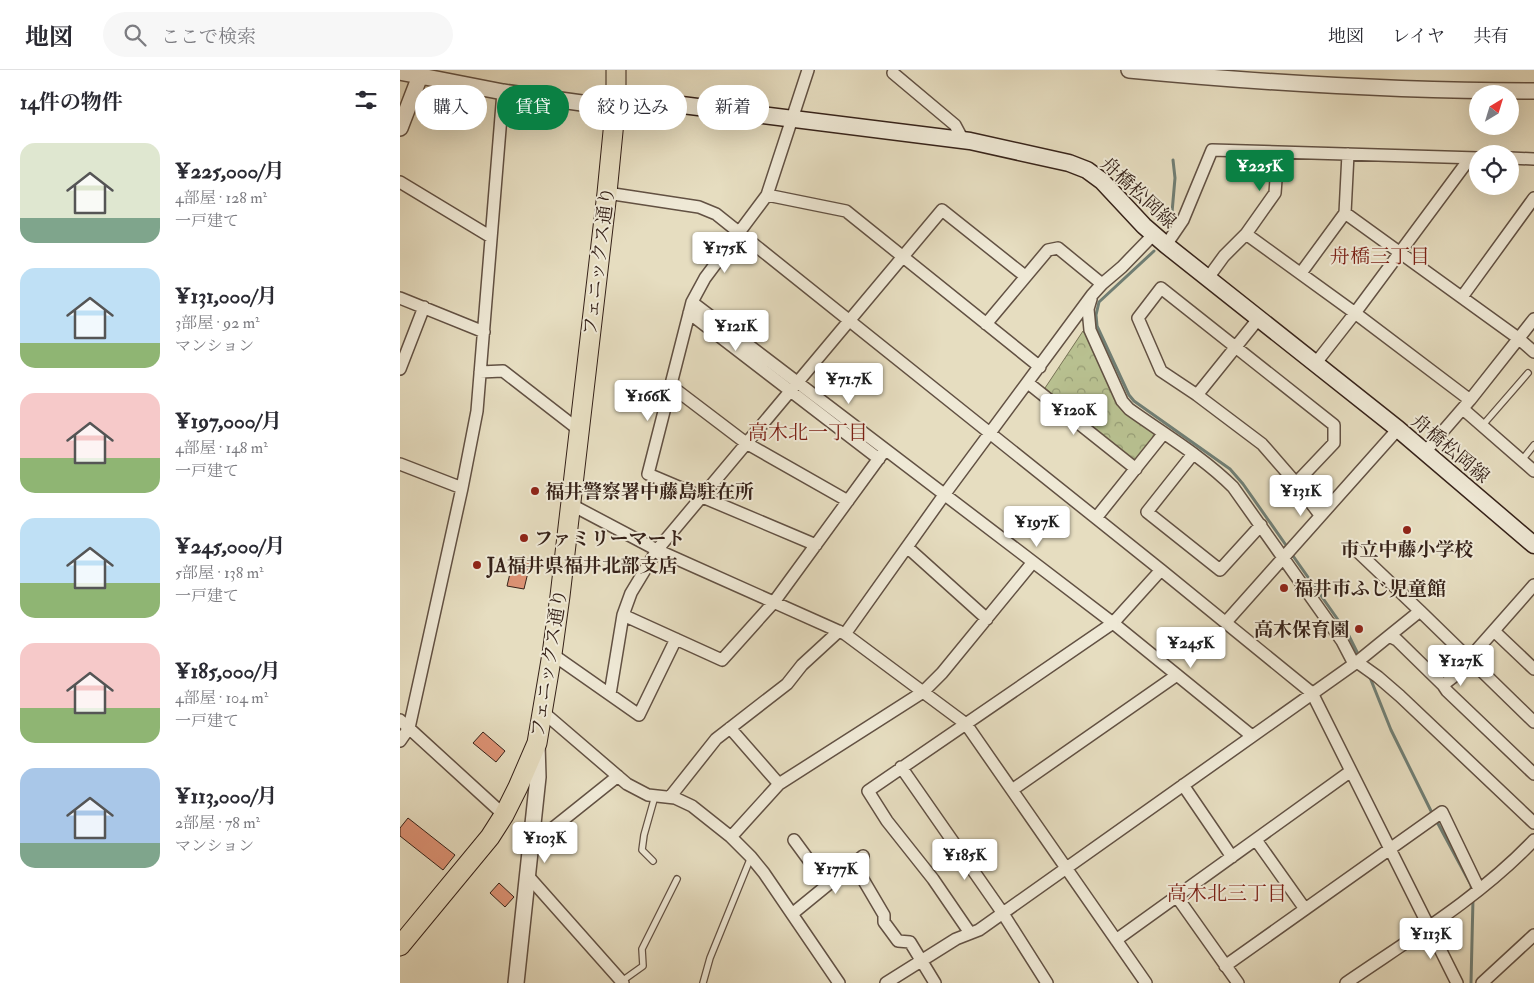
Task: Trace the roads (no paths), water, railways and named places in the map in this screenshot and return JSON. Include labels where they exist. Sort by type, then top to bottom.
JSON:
[{"type":"main road","name":"フェニックス通り","points":[[616,70],[616,85]]},
{"type":"main road","name":"舟橋松岡線","points":[[687,106],[963,140],[1069,163],[1087,170],[1102,181],[1166,245],[1398,429],[1534,545]]},
{"type":"main road","name":"フェニックス通り","points":[[400,946],[486,842],[504,815],[537,743],[552,654],[613,130]]},
{"type":"street","points":[[808,70],[767,195],[705,278],[690,307],[648,474],[816,545]]},
{"type":"street","points":[[1129,70],[1210,78],[1360,87],[1534,91]]},
{"type":"street","points":[[400,72],[497,91]]},
{"type":"street","points":[[893,73],[955,126],[963,140]]},
{"type":"street","points":[[400,128],[420,76]]},
{"type":"street","points":[[400,741],[409,728],[477,411],[500,130]]},
{"type":"street","points":[[1166,245],[1183,220],[1212,150],[1469,158]]},
{"type":"street","points":[[1208,278],[1224,256],[1246,234],[1275,194],[1278,152]]},
{"type":"street","points":[[1301,273],[1346,213],[1348,154]]},
{"type":"street","points":[[1519,158],[1534,159]]},
{"type":"street","points":[[1315,364],[1469,164]]},
{"type":"street","points":[[400,182],[491,237]]},
{"type":"street","points":[[607,193],[699,207],[716,214],[1312,693],[1457,983]]},
{"type":"street","points":[[767,195],[846,210],[1040,367]]},
{"type":"street","points":[[1462,297],[1534,198]]},
{"type":"street","points":[[610,694],[623,615],[631,593],[657,550],[942,210],[1025,276]]},
{"type":"street","points":[[1346,213],[1518,338],[1534,352]]},
{"type":"street","points":[[670,797],[716,738],[787,684],[802,665],[842,632],[991,434],[1092,295],[1154,234]]},
{"type":"street","points":[[1246,234],[1355,313],[1466,404],[1482,426],[1534,470]]},
{"type":"street","points":[[986,324],[1048,250],[1058,248],[1102,284]]},
{"type":"street","points":[[1296,484],[1334,443],[1334,425],[1161,288],[1138,318],[1161,371],[1197,395],[1262,444],[1320,515]]},
{"type":"street","points":[[1092,295],[1088,309],[1090,330],[1122,400],[1129,409],[1193,454],[1234,487],[1356,663],[1378,677],[1400,696],[1534,823]]},
{"type":"street","points":[[400,298],[484,332]]},
{"type":"street","points":[[690,307],[882,454],[944,495],[1113,623],[1252,736]]},
{"type":"street","points":[[400,369],[424,308]]},
{"type":"street","points":[[1197,395],[1259,318]]},
{"type":"street","points":[[1425,452],[1534,319]]},
{"type":"street","points":[[480,372],[504,371],[579,430]]},
{"type":"street","points":[[1028,383],[1136,469]]},
{"type":"street","points":[[670,386],[746,443],[848,501]]},
{"type":"street","points":[[1226,622],[1398,429]]},
{"type":"street","points":[[1096,518],[1164,433]]},
{"type":"street","points":[[623,615],[722,660],[774,602],[882,454]]},
{"type":"street","points":[[1193,454],[1147,512],[1220,570],[1261,525]]},
{"type":"street","points":[[400,464],[462,488]]},
{"type":"street","points":[[570,504],[657,550],[842,632],[966,724],[1146,983]]},
{"type":"street","points":[[907,547],[987,618]]},
{"type":"street","points":[[1357,551],[1534,722]]},
{"type":"street","points":[[731,837],[779,784],[923,692],[942,673],[1033,562]]},
{"type":"street","points":[[970,933],[933,880],[887,821],[868,791],[1113,623],[1161,570]]},
{"type":"street","points":[[1443,685],[1452,678],[1534,585]]},
{"type":"street","points":[[886,983],[956,939],[979,930],[1356,663],[1420,611]]},
{"type":"street","points":[[1494,631],[1534,669]]},
{"type":"street","points":[[1389,636],[1397,640],[1534,774]]},
{"type":"street","points":[[552,654],[639,715],[676,639]]},
{"type":"street","points":[[1012,790],[1177,675]]},
{"type":"street","points":[[543,712],[627,784],[648,795],[675,798],[692,806],[731,837],[751,857],[839,983]]},
{"type":"street","points":[[400,720],[504,815]]},
{"type":"street","points":[[730,728],[779,784]]},
{"type":"street","points":[[516,983],[538,777],[537,743]]},
{"type":"street","points":[[901,767],[1002,912],[1047,983]]},
{"type":"street","points":[[1116,940],[1351,771]]},
{"type":"street","points":[[533,829],[544,830],[553,828],[618,776]]},
{"type":"street","points":[[1183,785],[1232,857]]},
{"type":"street","points":[[1225,966],[1442,812],[1479,889]]},
{"type":"street","points":[[794,840],[827,885]]},
{"type":"street","points":[[1256,840],[1305,909]]},
{"type":"street","points":[[1346,983],[1479,889],[1504,869],[1534,840]]},
{"type":"street","points":[[792,914],[858,860],[884,915],[884,922],[898,941],[910,942],[935,983]]},
{"type":"street","points":[[528,876],[623,982]]},
{"type":"street","points":[[1177,897],[1238,983]]},
{"type":"street","points":[[1482,983],[1534,935]]},
{"type":"lane","points":[[1482,426],[1528,373]]},
{"type":"lane","points":[[1522,460],[1534,445]]},
{"type":"lane","points":[[653,861],[642,850],[644,835],[655,796]]},
{"type":"lane","points":[[703,983],[710,958],[751,857]]},
{"type":"lane","points":[[623,982],[643,966],[642,949],[677,879]]},
{"type":"waterway","points":[[1171,224],[1175,178],[1173,160]]},
{"type":"waterway","points":[[1154,251],[1099,302],[1096,315],[1097,326],[1129,395],[1134,401],[1230,469],[1243,484],[1288,548]]},
{"type":"waterway","points":[[1291,553],[1348,634],[1359,656]]},
{"type":"waterway","points":[[1369,675],[1391,730],[1433,815]]},
{"type":"waterway","points":[[1436,820],[1471,885],[1472,893]]},
{"type":"waterway","points":[[1471,983],[1473,899]]},
{"type":"place","name":"福井警察署中藤島駐在所","points":[[535,491]]},
{"type":"place","name":"市立中藤小学校","points":[[1407,530]]},
{"type":"place","name":"ファミリーマート","points":[[524,538]]},
{"type":"place","name":"JA福井県福井北部支店","points":[[477,565]]},
{"type":"place","name":"福井市ふじ児童館","points":[[1284,588]]},
{"type":"place","name":"高木保育園","points":[[1359,629]]},
{"type":"district","name":"舟橋三丁目","points":[[1380,256]]},
{"type":"district","name":"高木北一丁目","points":[[808,432]]},
{"type":"district","name":"高木北三丁目","points":[[1227,893]]}]
